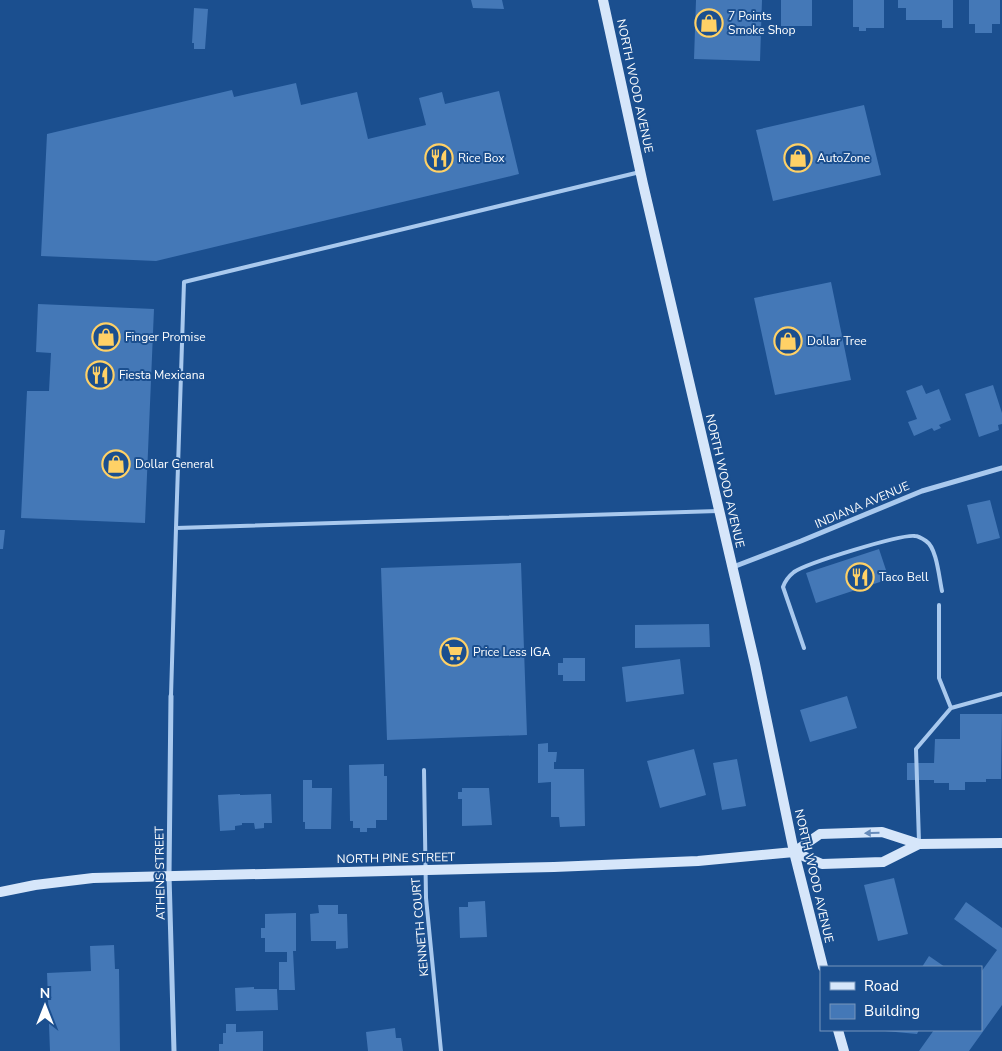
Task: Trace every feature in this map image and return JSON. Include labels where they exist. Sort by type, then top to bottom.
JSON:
[{"type":"main road","name":"NORTH WOOD AVENUE","points":[[603,0],[640,172],[755,664],[794,852],[823,966]]},
{"type":"main road","name":"NORTH PINE STREET","points":[[794,852],[820,834],[882,832],[919,844],[1002,843]]},
{"type":"main road","name":"NORTH PINE STREET","points":[[0,892],[35,885],[93,878],[688,861],[794,852],[822,864],[883,862],[919,844]]},
{"type":"main road","points":[[838,1031],[844,1051]]},
{"type":"street","name":"INDIANA AVENUE","points":[[732,567],[922,491],[1002,468]]},
{"type":"street","name":"ATHENS STREET","points":[[171,696],[169,875],[174,1051]]},
{"type":"lane","points":[[171,696],[184,282],[640,172]]},
{"type":"lane","points":[[176,528],[720,511]]},
{"type":"lane","points":[[804,648],[783,587],[786,580],[795,571],[868,546],[898,538],[916,536],[927,542],[935,554],[942,591]]},
{"type":"lane","points":[[940,605],[939,678],[951,708]]},
{"type":"lane","points":[[919,844],[916,749],[951,708],[1002,694]]},
{"type":"lane","name":"KENNETH COURT","points":[[424,770],[426,898],[441,1051]]},
{"type":"building","points":[[471,0],[502,0],[504,9],[473,8]]},
{"type":"building","points":[[696,0],[762,0],[760,61],[694,59]]},
{"type":"building","points":[[781,0],[812,0],[812,26],[781,26]]},
{"type":"building","points":[[853,0],[884,0],[884,28],[866,28],[866,31],[859,31],[859,27],[853,27]]},
{"type":"building","points":[[898,0],[953,0],[953,28],[942,28],[942,20],[906,20],[906,8],[898,8]]},
{"type":"building","points":[[969,0],[1000,0],[1000,24],[992,24],[992,33],[975,33],[975,24],[969,24]]},
{"type":"building","points":[[194,8],[208,9],[205,49],[194,49],[194,43],[192,43]]},
{"type":"building","points":[[296,83],[301,105],[357,92],[368,139],[426,125],[419,98],[442,92],[445,104],[499,91],[519,174],[156,261],[41,256],[47,134],[232,90],[234,97]]},
{"type":"building","points":[[864,105],[881,175],[773,201],[756,130]]},
{"type":"building","points":[[831,282],[851,380],[775,395],[754,298]]},
{"type":"building","points":[[38,304],[154,309],[145,523],[21,518],[27,391],[49,391],[51,353],[36,352]]},
{"type":"building","points":[[922,385],[926,394],[939,389],[951,420],[939,425],[941,428],[934,431],[932,428],[914,436],[908,422],[917,419],[906,391]]},
{"type":"building","points":[[993,385],[1002,413],[1002,424],[998,425],[999,430],[979,437],[965,394]]},
{"type":"building","points":[[990,500],[1000,538],[977,544],[967,505]]},
{"type":"building","points":[[0,530],[5,530],[3,549],[0,549]]},
{"type":"building","points":[[879,549],[889,579],[816,603],[806,573]]},
{"type":"building","name":"Price Less IGA","points":[[521,563],[527,735],[387,740],[381,568]]},
{"type":"building","points":[[709,624],[710,647],[635,648],[635,625]]},
{"type":"building","points":[[563,658],[585,658],[585,681],[563,681],[563,675],[558,675],[558,663],[563,663]]},
{"type":"building","points":[[680,659],[684,694],[626,702],[622,667]]},
{"type":"building","points":[[847,696],[857,728],[810,742],[800,710]]},
{"type":"building","points":[[960,714],[1002,714],[1001,779],[986,779],[986,782],[965,782],[965,790],[949,790],[949,783],[934,783],[934,780],[907,780],[907,763],[934,763],[935,739],[960,739]]},
{"type":"building","points":[[548,743],[548,752],[557,752],[554,769],[584,769],[585,826],[560,827],[559,817],[551,817],[551,782],[538,783],[538,744]]},
{"type":"building","points":[[694,749],[706,795],[660,808],[647,761]]},
{"type":"building","points":[[737,759],[746,806],[722,810],[713,763]]},
{"type":"building","points":[[384,764],[384,776],[387,776],[387,820],[376,820],[376,828],[367,828],[367,832],[360,832],[360,828],[353,828],[353,821],[350,821],[349,765]]},
{"type":"building","points":[[303,780],[312,780],[312,788],[332,788],[331,829],[305,829],[305,822],[303,822]]},
{"type":"building","points":[[462,788],[489,788],[492,825],[462,826],[462,799],[458,799],[458,792],[462,792]]},
{"type":"building","points":[[271,794],[272,823],[264,823],[264,828],[255,829],[254,823],[242,823],[242,825],[235,826],[235,830],[220,831],[218,795]]},
{"type":"building","points":[[894,878],[908,934],[878,941],[864,885]]},
{"type":"building","points":[[485,901],[487,937],[460,938],[459,907],[468,907],[468,902]]},
{"type":"building","points":[[966,902],[1002,928],[1002,1005],[969,1051],[919,1051],[933,1031],[982,1031],[982,971],[997,950],[954,919]]},
{"type":"building","points":[[318,905],[338,905],[338,914],[347,914],[348,948],[336,949],[336,941],[311,941],[310,914],[319,913]]},
{"type":"building","points":[[296,913],[296,951],[293,951],[295,990],[279,990],[279,962],[287,962],[287,952],[265,952],[265,938],[261,938],[261,928],[265,928],[265,914]]},
{"type":"building","points":[[114,945],[115,969],[119,969],[120,1051],[50,1051],[47,973],[91,971],[90,946]]},
{"type":"building","points":[[929,956],[944,966],[923,966]]},
{"type":"building","points":[[254,987],[254,989],[277,989],[278,1010],[236,1011],[235,988]]},
{"type":"building","points":[[226,1024],[236,1024],[236,1032],[263,1031],[263,1051],[219,1051],[219,1044],[223,1044],[223,1033],[226,1033]]},
{"type":"building","points":[[395,1028],[396,1038],[401,1038],[403,1051],[368,1051],[366,1032]]},
{"type":"building","points":[[885,1031],[918,1031],[917,1034]]},
{"type":"place","name":"7 Points Smoke Shop","points":[[709,23]]},
{"type":"place","name":"Rice Box","points":[[439,158]]},
{"type":"place","name":"AutoZone","points":[[798,158]]},
{"type":"place","name":"Finger Promise","points":[[106,337]]},
{"type":"place","name":"Dollar Tree","points":[[788,341]]},
{"type":"place","name":"Fiesta Mexicana","points":[[100,375]]},
{"type":"place","name":"Dollar General","points":[[116,464]]},
{"type":"place","name":"Taco Bell","points":[[860,577]]},
{"type":"place","name":"Price Less IGA","points":[[454,652]]}]
